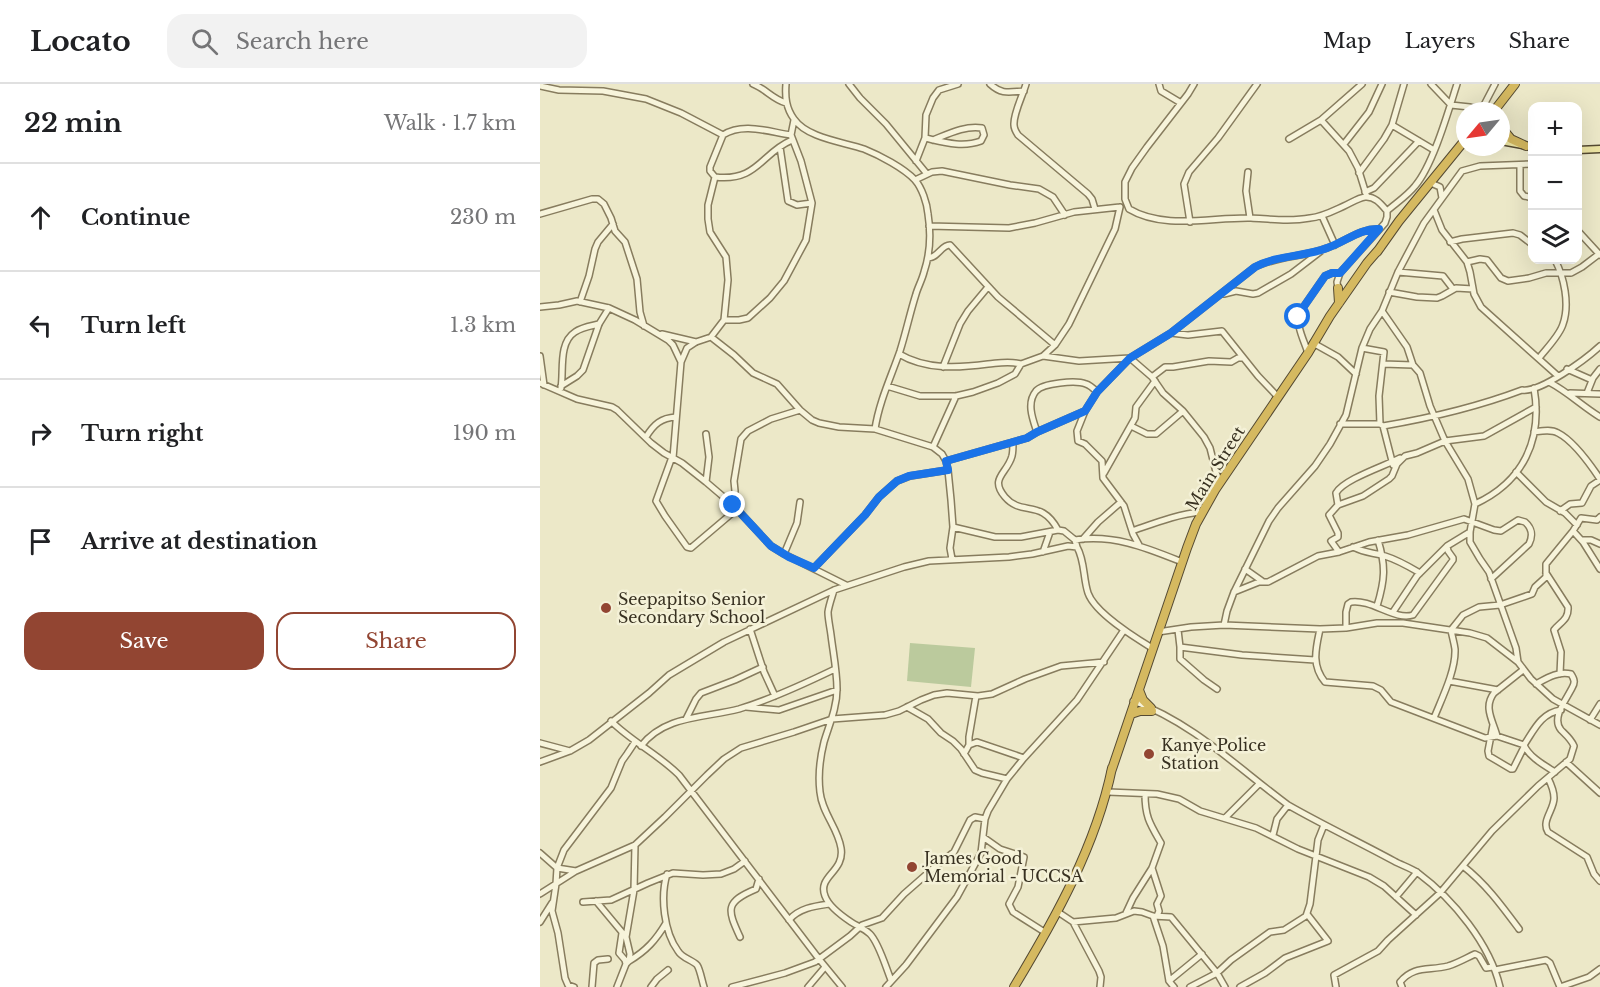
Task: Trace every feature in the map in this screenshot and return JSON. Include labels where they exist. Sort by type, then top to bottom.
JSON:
[{"type":"highway","points":[[1503,102],[1514,85]]},
{"type":"highway","points":[[1500,102],[1514,85]]},
{"type":"highway","points":[[1510,138],[1528,146]]},
{"type":"highway","points":[[1345,297],[1400,221],[1456,156]]},
{"type":"highway","points":[[1345,297],[1380,248]]},
{"type":"highway","points":[[1338,287],[1352,285]]},
{"type":"highway","points":[[1338,287],[1345,297]]},
{"type":"highway","name":"Main Street","points":[[1014,987],[1058,912],[1092,835],[1108,792],[1118,745],[1196,524],[1219,484],[1345,297]]},
{"type":"highway","name":"Main Street","points":[[1111,772],[1149,657]]},
{"type":"highway","points":[[1131,714],[1151,709],[1143,700],[1139,690]]},
{"type":"main road","points":[[1510,143],[1528,146]]},
{"type":"main road","points":[[1582,150],[1600,150]]},
{"type":"street","points":[[753,84],[786,103]]},
{"type":"street","points":[[786,84],[786,103],[794,120],[815,134],[831,141],[863,149],[892,163],[915,180],[925,200],[929,226],[928,258],[899,354],[878,411],[875,429]]},
{"type":"street","points":[[849,84],[927,174]]},
{"type":"street","points":[[916,161],[925,138],[926,115],[933,98],[939,90],[958,84]]},
{"type":"street","points":[[990,84],[1002,92],[1024,91]]},
{"type":"street","points":[[1026,84],[1013,125],[1015,131],[1088,194],[1095,209]]},
{"type":"street","points":[[1159,84],[1161,91],[1181,103]]},
{"type":"street","points":[[1194,84],[1132,168],[1125,182],[1127,205],[1129,209],[1139,214],[1190,222],[1250,218],[1288,220],[1322,216],[1359,199],[1374,188],[1419,141]]},
{"type":"street","points":[[1190,222],[1184,184],[1189,172],[1218,138],[1257,84]]},
{"type":"street","points":[[1289,138],[1321,120],[1362,84]]},
{"type":"street","points":[[1344,144],[1369,112],[1382,84]]},
{"type":"street","points":[[1359,173],[1392,125],[1404,84]]},
{"type":"street","points":[[1431,84],[1451,105],[1460,107],[1482,107],[1495,84]]},
{"type":"street","points":[[1387,211],[1415,186],[1425,169],[1457,84]]},
{"type":"street","points":[[540,86],[646,99],[723,135]]},
{"type":"street","points":[[724,320],[748,318],[776,292],[793,267],[806,240],[812,203],[801,160],[792,137],[794,120]]},
{"type":"street","points":[[1321,120],[1344,144],[1353,159],[1366,194],[1374,198],[1387,211],[1387,217],[1379,229],[1340,273],[1338,287]]},
{"type":"street","points":[[1392,125],[1434,150]]},
{"type":"street","points":[[925,138],[933,140],[964,145],[981,141],[984,135],[982,128],[976,128],[950,133],[933,140]]},
{"type":"street","points":[[735,129],[752,129],[792,137],[751,171],[730,178],[715,177],[710,171],[723,135],[735,129]]},
{"type":"street","points":[[780,147],[788,201],[797,205],[812,203]]},
{"type":"street","points":[[1224,625],[1234,592],[1269,521],[1315,466],[1346,415],[1362,348],[1424,223],[1462,171],[1480,166],[1528,164]]},
{"type":"street","points":[[1520,165],[1520,191],[1528,197]]},
{"type":"street","points":[[915,180],[927,174],[942,171],[1039,189],[1053,197],[1065,215]]},
{"type":"street","points":[[1248,172],[1246,191],[1250,218]]},
{"type":"street","points":[[715,177],[708,205],[708,219],[710,232],[726,257],[728,280],[724,320],[711,338],[696,342],[685,350],[681,362],[673,457],[656,501],[687,547],[690,548],[697,543],[735,507],[735,481],[741,439],[748,431],[771,419],[800,410]]},
{"type":"street","points":[[1434,180],[1442,189],[1442,198]]},
{"type":"street","points":[[540,214],[582,201],[598,199],[604,204],[615,231],[625,242],[635,273],[644,326]]},
{"type":"street","points":[[929,226],[1009,228],[1095,209],[1127,205]]},
{"type":"street","points":[[899,354],[912,361],[943,367],[1010,362],[1021,364],[1043,356],[1055,345],[1069,324],[1116,229],[1120,207]]},
{"type":"street","points":[[1434,210],[1442,230],[1467,262],[1476,298],[1484,310],[1558,376]]},
{"type":"street","points":[[1322,216],[1335,245]]},
{"type":"street","points":[[580,302],[595,249],[613,224]]},
{"type":"street","points":[[1139,545],[1121,502],[1103,478],[1101,459],[1085,444],[1078,441],[1077,431],[1085,411],[1097,392],[1130,358],[1171,333],[1259,265],[1325,249],[1363,231],[1379,229]]},
{"type":"street","points":[[1450,242],[1513,233],[1528,241]]},
{"type":"street","points":[[1467,262],[1487,260],[1501,278],[1508,281],[1543,273],[1571,273],[1599,254],[1582,235]]},
{"type":"street","points":[[928,258],[933,257],[946,245],[950,245],[988,287],[1055,345]]},
{"type":"street","points":[[1220,294],[1236,291],[1258,293],[1291,274],[1325,249]]},
{"type":"street","points":[[1539,358],[1564,323],[1566,302],[1556,264]]},
{"type":"street","points":[[1398,272],[1443,276],[1453,289]]},
{"type":"street","points":[[1308,353],[1298,323],[1300,312],[1325,276],[1340,273]]},
{"type":"street","points":[[943,367],[960,324],[988,287]]},
{"type":"street","points":[[1389,292],[1437,298],[1453,289],[1473,289]]},
{"type":"street","points":[[540,308],[574,301],[609,308],[658,333],[673,345],[681,362]]},
{"type":"street","points":[[560,389],[583,370],[599,324],[609,308]]},
{"type":"street","points":[[1382,311],[1407,347],[1413,365],[1420,373],[1445,441],[1466,473],[1475,504],[1470,542],[1489,572],[1516,648],[1518,662]]},
{"type":"street","points":[[560,389],[563,352],[569,337],[580,329],[599,324]]},
{"type":"street","points":[[1171,333],[1188,335],[1222,332],[1278,397]]},
{"type":"street","points":[[658,333],[696,342]]},
{"type":"street","points":[[711,338],[753,373],[777,384],[812,420],[825,425],[875,429],[933,447],[942,454],[948,470],[953,527],[950,548],[952,559]]},
{"type":"street","points":[[1314,342],[1338,357],[1356,374]]},
{"type":"street","points":[[1340,424],[1381,425],[1434,416],[1476,406],[1522,390],[1528,391],[1549,382],[1600,346]]},
{"type":"street","points":[[1362,348],[1384,352],[1378,396],[1381,425],[1393,467],[1392,476]]},
{"type":"street","points":[[540,356],[542,384],[560,389],[585,402],[617,410],[658,449],[673,457],[735,507],[771,546],[847,585]]},
{"type":"street","points":[[1043,356],[1079,361],[1130,358],[1154,379],[1163,393],[1183,411],[1207,442],[1219,484]]},
{"type":"street","points":[[1103,474],[1135,418],[1136,407],[1154,379],[1165,367],[1209,361],[1231,362],[1243,358]]},
{"type":"street","points":[[887,386],[920,396],[956,396],[998,383],[1015,374],[1021,364]]},
{"type":"street","points":[[1383,364],[1413,365]]},
{"type":"street","points":[[1568,369],[1593,380]]},
{"type":"street","points":[[1587,393],[1600,369]]},
{"type":"street","points":[[1037,432],[1031,411],[1033,398],[1040,389],[1058,383],[1072,382],[1084,383],[1097,392]]},
{"type":"street","points":[[1549,382],[1600,417]]},
{"type":"street","points":[[1475,504],[1501,490],[1516,472],[1532,446],[1536,407],[1534,388]]},
{"type":"street","points":[[1568,393],[1600,394]]},
{"type":"street","points":[[933,447],[956,396]]},
{"type":"street","points":[[1338,505],[1336,493],[1338,489],[1369,471],[1445,441],[1484,436],[1536,407]]},
{"type":"street","points":[[946,461],[1027,438],[1085,411]]},
{"type":"street","points":[[1131,426],[1147,434],[1156,434],[1183,411]]},
{"type":"street","points":[[646,436],[657,422],[667,417],[676,417]]},
{"type":"street","points":[[1534,432],[1558,433],[1567,440],[1600,479],[1591,486],[1582,503],[1570,504],[1560,511]]},
{"type":"street","points":[[706,434],[709,457],[706,482]]},
{"type":"street","points":[[1012,442],[1012,457],[999,480],[999,488],[1014,504],[1045,513],[1058,530]]},
{"type":"street","points":[[1339,552],[1331,541],[1338,537],[1338,533],[1329,515],[1338,505],[1364,496],[1392,476],[1395,468],[1405,456]]},
{"type":"street","points":[[814,568],[865,515],[879,497],[897,481],[909,476],[948,470]]},
{"type":"street","points":[[1516,472],[1546,502],[1565,513],[1577,525]]},
{"type":"street","points":[[784,554],[797,523],[800,502]]},
{"type":"street","points":[[1083,539],[1121,502]]},
{"type":"street","points":[[1132,531],[1172,517],[1202,512]]},
{"type":"street","points":[[1434,718],[1449,681],[1455,650],[1451,630],[1463,615],[1482,605],[1500,605],[1530,595],[1544,579],[1546,564],[1582,518],[1597,520],[1599,518]]},
{"type":"street","points":[[1234,592],[1259,582],[1268,582],[1318,556],[1464,519],[1501,531],[1518,520],[1525,522],[1531,531],[1531,541],[1491,579]]},
{"type":"street","points":[[953,527],[995,537],[1021,537],[1058,530],[1064,531],[1076,540],[1090,597],[1124,630],[1152,648]]},
{"type":"street","points":[[1574,531],[1600,569]]},
{"type":"street","points":[[1043,552],[1050,532]]},
{"type":"street","points":[[1393,612],[1420,573],[1447,546],[1470,532]]},
{"type":"street","points":[[1076,540],[1113,540],[1139,545],[1182,562]]},
{"type":"street","points":[[1377,606],[1384,570],[1383,555],[1378,540]]},
{"type":"street","points":[[1582,540],[1591,540],[1600,544]]},
{"type":"street","points":[[540,762],[570,751],[589,740],[669,675],[724,642],[834,590],[929,561],[1009,557],[1068,546],[1077,547]]},
{"type":"street","points":[[1346,628],[1348,604],[1355,601],[1408,617],[1413,615],[1453,560],[1447,546]]},
{"type":"street","points":[[1353,547],[1368,554],[1383,555],[1399,561],[1420,573]]},
{"type":"street","points":[[1245,569],[1263,582]]},
{"type":"street","points":[[1546,573],[1568,607],[1565,620],[1554,630],[1561,655],[1560,674]]},
{"type":"street","points":[[834,590],[828,611],[837,690],[819,775],[824,809],[833,825],[842,857],[840,864],[824,882],[825,897],[850,922],[870,934],[891,980]]},
{"type":"street","points":[[1158,632],[1224,625],[1320,629],[1377,623],[1402,623],[1451,630],[1487,638],[1518,662],[1536,684],[1562,708],[1600,725]]},
{"type":"street","points":[[750,629],[775,696]]},
{"type":"street","points":[[1320,629],[1315,660],[1325,682],[1373,686],[1381,690],[1391,702],[1458,729],[1485,738],[1494,736],[1524,746],[1532,756],[1555,772]]},
{"type":"street","points":[[886,987],[906,965],[957,897],[981,853],[986,819],[1007,779],[1073,705],[1124,630]]},
{"type":"street","points":[[1178,630],[1180,659],[1217,689]]},
{"type":"street","points":[[1180,647],[1242,656],[1315,660]]},
{"type":"street","points":[[540,894],[576,872],[635,845],[724,759],[741,748],[832,719],[885,715],[921,700],[947,693],[976,696],[997,692],[1061,666],[1104,662]]},
{"type":"street","points":[[686,719],[701,693],[763,667]]},
{"type":"street","points":[[641,746],[658,729],[686,719],[745,707],[835,669]]},
{"type":"street","points":[[1524,670],[1498,690],[1489,702],[1494,736],[1488,751],[1489,756],[1513,769],[1524,746],[1543,718],[1562,708]]},
{"type":"street","points":[[1336,987],[1334,975],[1376,952],[1440,893],[1492,831],[1570,759],[1574,746],[1559,727],[1557,718],[1574,680],[1568,673],[1553,675],[1536,684]]},
{"type":"street","points":[[1449,681],[1498,690]]},
{"type":"street","points":[[745,707],[779,710],[837,690]]},
{"type":"street","points":[[964,754],[969,745],[976,696]]},
{"type":"street","points":[[1134,702],[1183,726],[1225,755],[1288,805],[1417,872],[1468,924],[1486,952],[1500,987]]},
{"type":"street","points":[[1590,720],[1600,704]]},
{"type":"street","points":[[907,707],[928,719],[941,733],[953,741],[978,772],[1007,779]]},
{"type":"street","points":[[611,721],[623,734],[673,769],[842,987]]},
{"type":"street","points":[[540,742],[570,751]]},
{"type":"street","points":[[574,987],[568,985],[565,978],[552,911],[557,868],[564,850],[611,788],[622,761],[635,742]]},
{"type":"street","points":[[969,745],[977,742],[1024,758]]},
{"type":"street","points":[[1566,762],[1600,793]]},
{"type":"street","points":[[1548,778],[1554,802],[1545,828],[1587,857],[1594,874],[1600,881]]},
{"type":"street","points":[[1225,818],[1259,784]]},
{"type":"street","points":[[1108,792],[1157,794],[1179,799],[1200,811],[1256,828],[1298,849],[1369,877],[1384,886],[1416,915]]},
{"type":"street","points":[[1126,914],[1152,868],[1161,843],[1148,822],[1145,794]]},
{"type":"street","points":[[1273,835],[1277,819],[1288,805]]},
{"type":"street","points":[[734,987],[801,968],[819,959],[859,927],[885,915],[921,878],[954,852],[970,820],[975,817],[986,819]]},
{"type":"street","points":[[1190,987],[1217,974],[1231,960],[1270,932],[1284,930],[1307,914],[1318,840],[1324,825]]},
{"type":"street","points":[[983,837],[1000,849],[1024,857],[1018,886],[1009,907],[1046,933]]},
{"type":"street","points":[[627,963],[619,953],[634,890],[635,845]]},
{"type":"street","points":[[540,853],[557,868],[576,872]]},
{"type":"street","points":[[583,902],[611,900],[667,874],[721,873],[734,869],[745,861]]},
{"type":"street","points":[[1463,866],[1480,879],[1519,929]]},
{"type":"street","points":[[1152,868],[1161,896],[1157,903],[1159,911],[1155,916]]},
{"type":"street","points":[[1396,897],[1417,872]]},
{"type":"street","points":[[667,874],[663,894],[666,923],[678,951],[698,966],[704,987]]},
{"type":"street","points":[[740,937],[731,916],[732,906],[736,899],[756,889],[759,879]]},
{"type":"street","points":[[609,917],[608,906],[611,900]]},
{"type":"street","points":[[596,901],[624,935],[630,954],[617,987]]},
{"type":"street","points":[[540,922],[552,903]]},
{"type":"street","points":[[789,920],[794,914],[803,910],[830,904]]},
{"type":"street","points":[[1073,922],[1116,918],[1131,911],[1171,917],[1202,954],[1225,987]]},
{"type":"street","points":[[1058,912],[1073,922],[1099,971],[1100,987]]},
{"type":"street","points":[[1240,987],[1285,958],[1328,941],[1307,914]]},
{"type":"street","points":[[1155,916],[1169,981],[1174,987]]},
{"type":"street","points":[[870,934],[875,921]]},
{"type":"street","points":[[627,963],[652,944],[666,923]]},
{"type":"street","points":[[1169,981],[1202,954]]},
{"type":"street","points":[[1402,987],[1401,980],[1412,972],[1448,966],[1475,954],[1479,956],[1486,968],[1494,969],[1546,960],[1550,963],[1560,987],[1589,977],[1600,969]]},
{"type":"street","points":[[592,987],[594,963],[608,959]]},
{"type":"street","points":[[808,987],[825,967]]},
{"type":"street","points":[[651,987],[668,970]]},
{"type":"street","points":[[765,987],[767,978]]},
{"type":"green space","points":[[910,643],[975,648],[971,687],[907,681]]},
{"type":"place","name":"Seepapitso Senior Secondary School","points":[[606,608]]},
{"type":"place","name":"Kanye Police Station","points":[[1149,754]]},
{"type":"place","name":"James Good Memorial - UCCSA","points":[[912,867]]},
{"type":"route","points":[[733,505],[771,546],[814,568],[865,515],[879,497],[902,478],[948,470],[946,461],[1027,438],[1085,411],[1097,392],[1130,358],[1171,333],[1255,267],[1325,249],[1363,231],[1379,229],[1340,273],[1328,274],[1323,278],[1298,317]]}]
